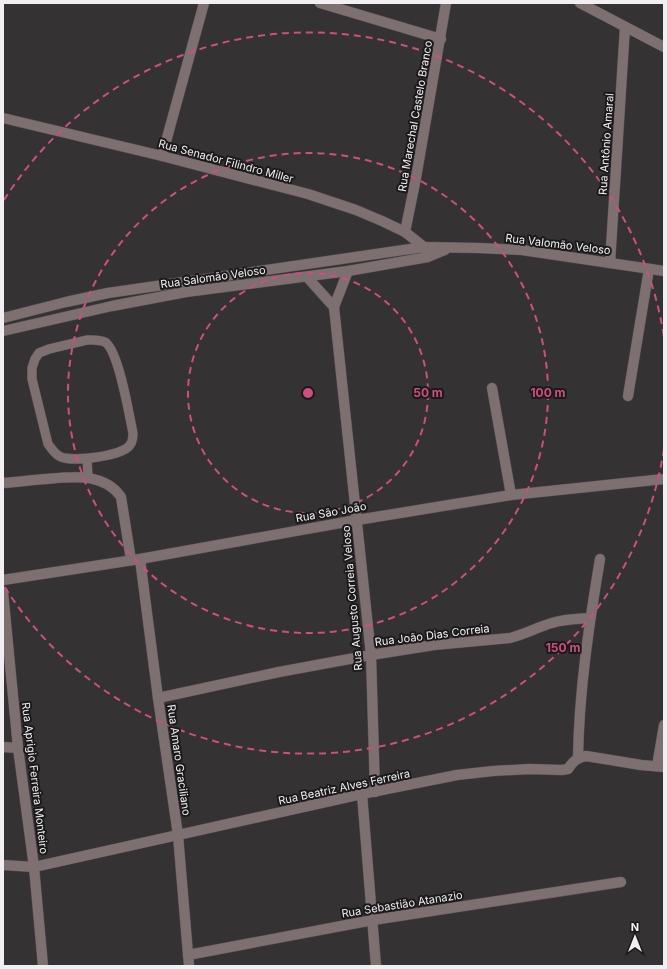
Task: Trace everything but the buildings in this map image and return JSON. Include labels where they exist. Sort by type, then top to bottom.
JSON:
[{"type":"street","points":[[162,156],[204,3]]},
{"type":"street","points":[[320,3],[440,39]]},
{"type":"street","name":"Rua Marechal Castelo Branco","points":[[405,232],[416,178],[446,3]]},
{"type":"street","points":[[580,3],[664,46]]},
{"type":"street","name":"Rua Antônio Amaral","points":[[610,263],[625,27]]},
{"type":"street","name":"Rua Senador Filindro Miller","points":[[3,118],[162,156],[308,194],[356,210],[405,232],[426,252]]},
{"type":"street","name":"Rua Valomão Veloso","points":[[426,252],[448,248],[522,250],[664,271]]},
{"type":"street","name":"Rua Salomão Veloso","points":[[3,331],[112,306],[186,292],[348,271],[426,252]]},
{"type":"street","name":"Rua Salomão Veloso","points":[[3,318],[108,293],[426,252]]},
{"type":"street","points":[[628,396],[648,269]]},
{"type":"street","name":"Rua Augusto Correia Veloso","points":[[348,271],[334,307],[371,655],[375,792]]},
{"type":"street","points":[[307,277],[334,307]]},
{"type":"street","points":[[492,388],[511,496]]},
{"type":"street","points":[[3,483],[74,476],[88,477]]},
{"type":"street","name":"Rua Amaro Graciliano","points":[[88,477],[108,484],[121,496],[136,559],[178,835],[189,966]]},
{"type":"street","name":"Rua São João","points":[[3,580],[136,559],[357,520],[511,496],[664,479]]},
{"type":"street","points":[[600,559],[590,618],[578,730],[578,758],[586,756],[660,767],[664,725]]},
{"type":"street","name":"Rua Aprigio Ferreira Monteiro","points":[[3,592],[5,636],[34,867],[43,966]]},
{"type":"street","name":"Rua João Dias Correia","points":[[158,698],[279,672],[371,655],[434,645],[510,638],[522,635],[552,623],[565,620],[590,618]]},
{"type":"street","points":[[3,747],[18,748]]},
{"type":"street","name":"Rua Beatriz Alves Ferreira","points":[[3,865],[34,867],[362,794],[457,775],[493,770],[568,769],[572,762],[578,758]]},
{"type":"street","points":[[362,794],[376,966]]},
{"type":"street","name":"Rua Sebastião Atanazio","points":[[188,955],[373,920],[621,882]]},
{"type":"lane","points":[[86,340],[98,340],[105,342],[112,349],[117,361],[133,432],[133,439],[130,446],[118,453],[87,459],[68,459],[60,457],[54,453],[48,444],[32,379],[32,368],[39,353],[86,340]]},
{"type":"lane","points":[[87,459],[88,477]]}]
